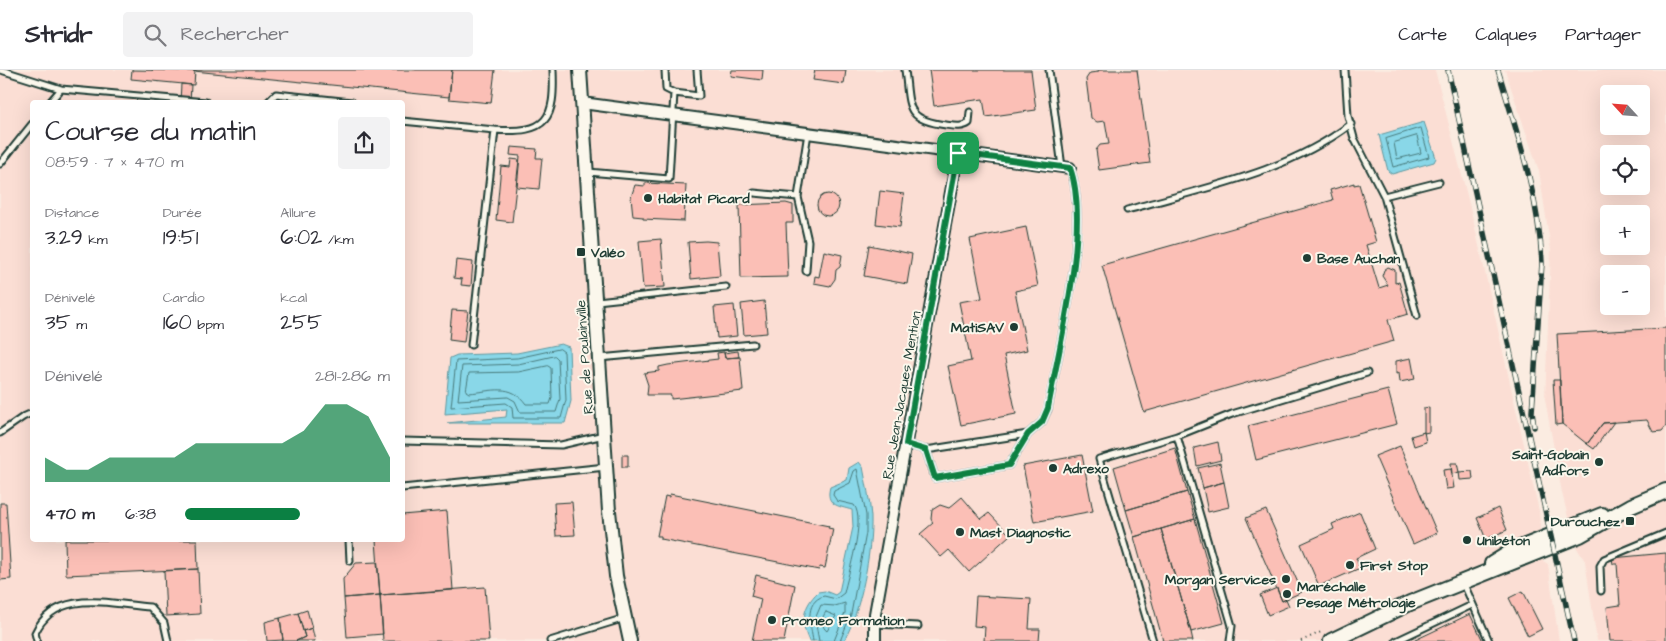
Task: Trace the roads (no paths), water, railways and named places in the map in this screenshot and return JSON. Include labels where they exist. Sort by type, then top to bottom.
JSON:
[{"type":"main road","points":[[1331,641],[1352,635],[1410,603],[1580,535],[1631,506],[1666,490]]},
{"type":"street","name":"Rue de Poulainville","points":[[580,70],[606,467],[616,576],[630,641]]},
{"type":"street","points":[[582,103],[1066,168]]},
{"type":"street","name":"Rue Jean-Jacques Mention","points":[[875,641],[875,624],[958,153]]},
{"type":"lane","points":[[1,70],[61,89],[184,100]]},
{"type":"lane","points":[[405,121],[495,130],[534,128],[547,118],[554,102],[553,70]]},
{"type":"lane","points":[[665,70],[666,89],[674,93],[699,96],[697,70]]},
{"type":"lane","points":[[905,70],[910,106],[917,117],[926,123],[959,126],[969,123],[970,112]]},
{"type":"lane","points":[[926,450],[935,478],[1009,465],[1028,434],[1042,422],[1048,408],[1073,273],[1076,217],[1074,178],[1066,168],[1049,70]]},
{"type":"lane","points":[[1345,70],[1354,138],[1384,196],[1417,316]]},
{"type":"lane","points":[[52,100],[61,89]]},
{"type":"lane","points":[[587,172],[670,179],[674,93]]},
{"type":"lane","points":[[270,100],[276,94],[333,100]]},
{"type":"lane","points":[[1127,210],[1265,170],[1332,138],[1351,124]]},
{"type":"lane","points":[[0,164],[30,126]]},
{"type":"lane","points":[[471,346],[495,130]]},
{"type":"lane","points":[[806,271],[808,241],[798,197],[808,133]]},
{"type":"lane","points":[[1384,196],[1439,182]]},
{"type":"lane","points":[[754,193],[798,197]]},
{"type":"lane","points":[[595,301],[726,287]]},
{"type":"lane","points":[[599,358],[753,344]]},
{"type":"lane","points":[[1153,641],[1099,459],[1177,436],[1232,414],[1367,373]]},
{"type":"lane","points":[[0,433],[30,414]]},
{"type":"lane","points":[[906,444],[926,450],[1028,434]]},
{"type":"lane","points":[[405,441],[561,444],[605,435]]},
{"type":"lane","points":[[1177,436],[1232,626],[1230,641]]},
{"type":"lane","points":[[405,488],[606,467]]},
{"type":"lane","points":[[1601,592],[1600,566],[1604,559],[1666,533]]},
{"type":"lane","points":[[349,542],[350,560]]},
{"type":"lane","points":[[1469,579],[1472,604],[1489,641]]},
{"type":"lane","points":[[38,641],[35,633],[46,616],[55,607],[82,602],[150,607],[164,623],[168,641]]},
{"type":"lane","points":[[1396,641],[1472,604]]},
{"type":"lane","points":[[550,641],[625,618]]},
{"type":"lane","points":[[875,624],[918,626]]},
{"type":"water","points":[[1424,122],[1436,158],[1434,162],[1392,174],[1388,171],[1379,135]]},
{"type":"water","points":[[561,344],[569,347],[571,401],[565,423],[447,423],[506,417],[507,409],[445,414],[450,358],[457,355],[517,353]]},
{"type":"water","points":[[859,462],[863,467],[869,498],[871,531],[864,581],[856,613],[844,641],[809,641],[804,628],[806,609],[818,592],[825,591],[835,595],[839,592],[853,527],[852,510],[838,506],[831,501],[829,498],[830,487],[847,480],[849,468]]},
{"type":"railway","points":[[1448,70],[1574,641]]},
{"type":"railway","points":[[1498,70],[1526,165],[1537,213],[1540,238],[1542,263],[1532,412],[1534,427]]},
{"type":"place","name":"Habitat Picard","points":[[648,198]]},
{"type":"place","name":"Valéo","points":[[581,252]]},
{"type":"place","name":"Base Auchan","points":[[1307,258]]},
{"type":"place","name":"MatiSAV","points":[[1014,327]]},
{"type":"place","name":"Saint-Gobain Adfors","points":[[1599,462]]},
{"type":"place","name":"Adrexo","points":[[1053,468]]},
{"type":"place","name":"Durouchez","points":[[1630,521]]},
{"type":"place","name":"Mast Diagnostic","points":[[960,532]]},
{"type":"place","name":"Unibéton","points":[[1467,540]]},
{"type":"place","name":"First Stop","points":[[1350,565]]},
{"type":"place","name":"Morgan Services","points":[[1286,579]]},
{"type":"place","name":"Maréchalle Pesage Métrologie","points":[[1287,594]]},
{"type":"place","name":"Promeo Formation","points":[[772,620]]}]
